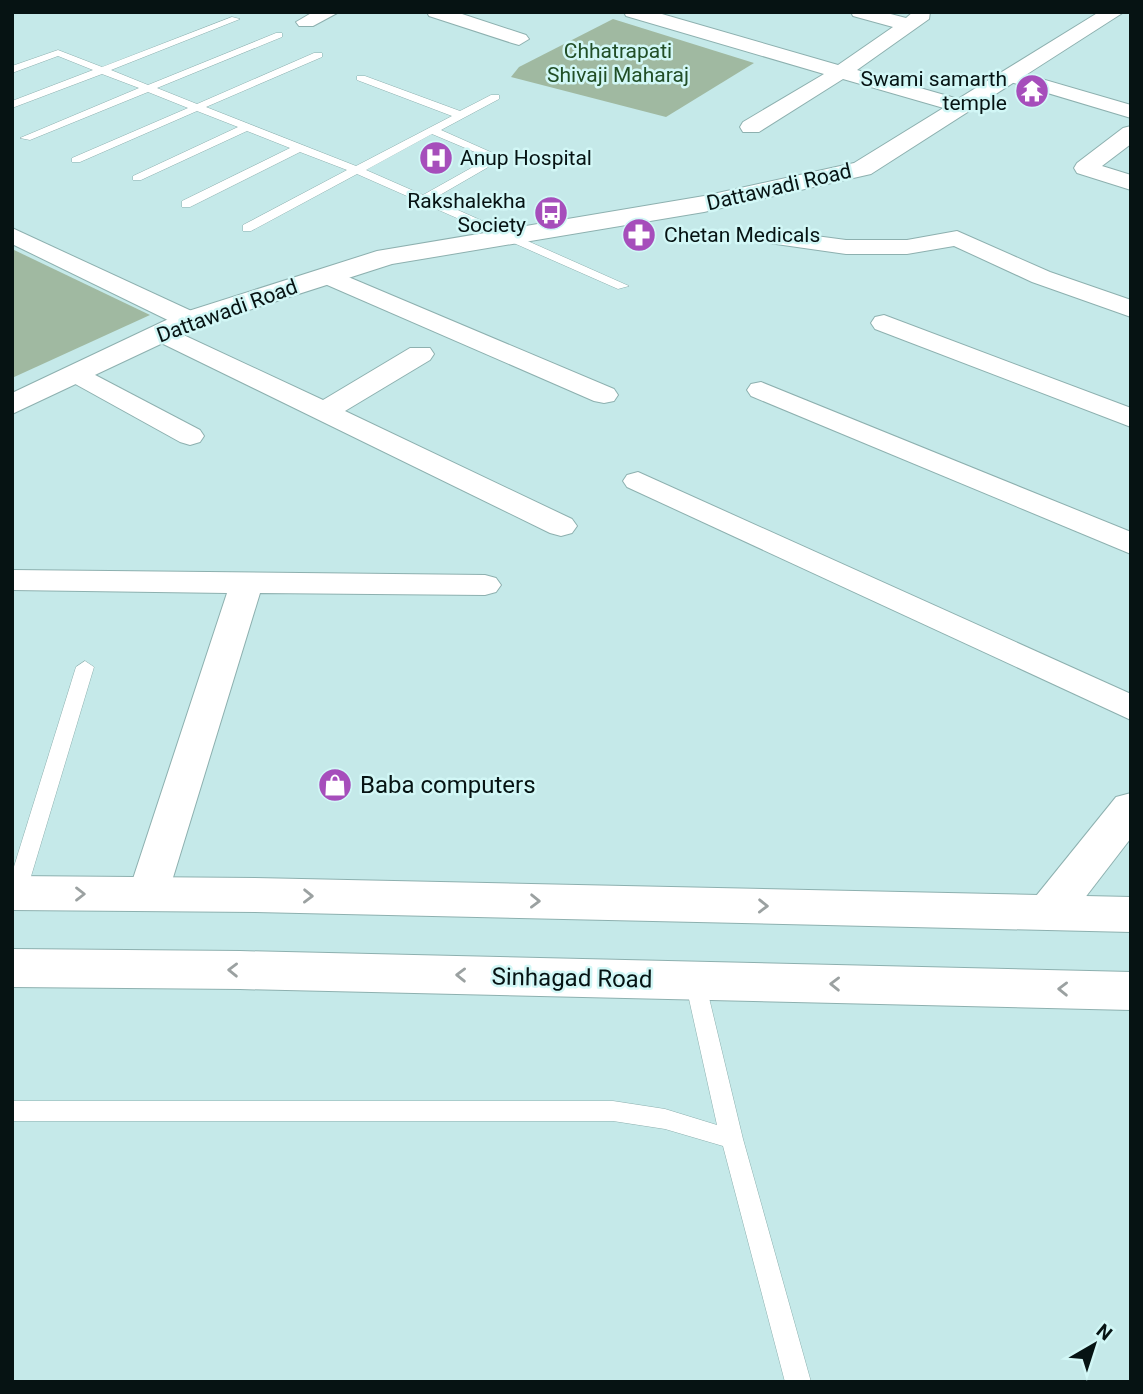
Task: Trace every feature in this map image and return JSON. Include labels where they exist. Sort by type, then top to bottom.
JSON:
[{"type":"street","points":[[306,22],[330,12]]},
{"type":"street","points":[[436,12],[519,39]]},
{"type":"street","points":[[633,12],[961,107]]},
{"type":"street","points":[[860,12],[917,19]]},
{"type":"street","name":"Dattawadi Road","points":[[12,405],[189,320],[387,257],[705,204],[862,169],[1114,12]]},
{"type":"street","points":[[751,127],[841,72],[917,19]]},
{"type":"street","points":[[1010,76],[1131,112]]},
{"type":"street","points":[[1131,133],[1085,168],[1131,183]]},
{"type":"street","points":[[12,235],[189,320]]},
{"type":"street","points":[[778,239],[846,247],[907,247],[957,237],[1041,277],[1131,309]]},
{"type":"street","points":[[327,276],[604,395]]},
{"type":"street","points":[[884,323],[1131,418]]},
{"type":"street","points":[[162,333],[561,526]]},
{"type":"street","points":[[325,411],[419,354]]},
{"type":"street","points":[[78,374],[190,436]]},
{"type":"street","points":[[761,390],[1131,544]]},
{"type":"street","points":[[638,481],[1131,708]]},
{"type":"street","points":[[12,580],[485,585]]},
{"type":"street","points":[[148,894],[247,582]]},
{"type":"street","points":[[1048,913],[1131,808]]},
{"type":"street","points":[[14,893],[1131,915]]},
{"type":"street","name":"Sinhagad Road","points":[[12,968],[1131,991]]},
{"type":"lane","points":[[12,105],[235,19]]},
{"type":"lane","points":[[26,138],[279,35]]},
{"type":"lane","points":[[12,70],[58,53],[355,169],[623,286]]},
{"type":"lane","points":[[76,160],[318,55]]},
{"type":"lane","points":[[362,78],[460,115]]},
{"type":"lane","points":[[247,228],[495,97]]},
{"type":"lane","points":[[136,178],[247,127]]},
{"type":"lane","points":[[424,199],[498,158],[431,130]]},
{"type":"lane","points":[[186,204],[300,148]]},
{"type":"lane","points":[[14,893],[85,667]]},
{"type":"lane","points":[[695,981],[732,1139],[798,1382]]},
{"type":"lane","points":[[12,1111],[613,1111],[665,1119],[732,1139]]},
{"type":"green space","name":"Chhatrapati Shivaji Maharaj","points":[[613,19],[754,63],[666,117],[511,77],[519,67]]},
{"type":"green space","points":[[12,249],[150,315],[12,378]]},
{"type":"place","name":"Swami samarth temple","points":[[1032,91]]},
{"type":"place","name":"Anup Hospital","points":[[436,158]]},
{"type":"place","name":"Rakshalekha Society","points":[[551,213]]},
{"type":"place","name":"Chetan Medicals","points":[[639,235]]},
{"type":"place","name":"Baba computers","points":[[335,785]]}]
